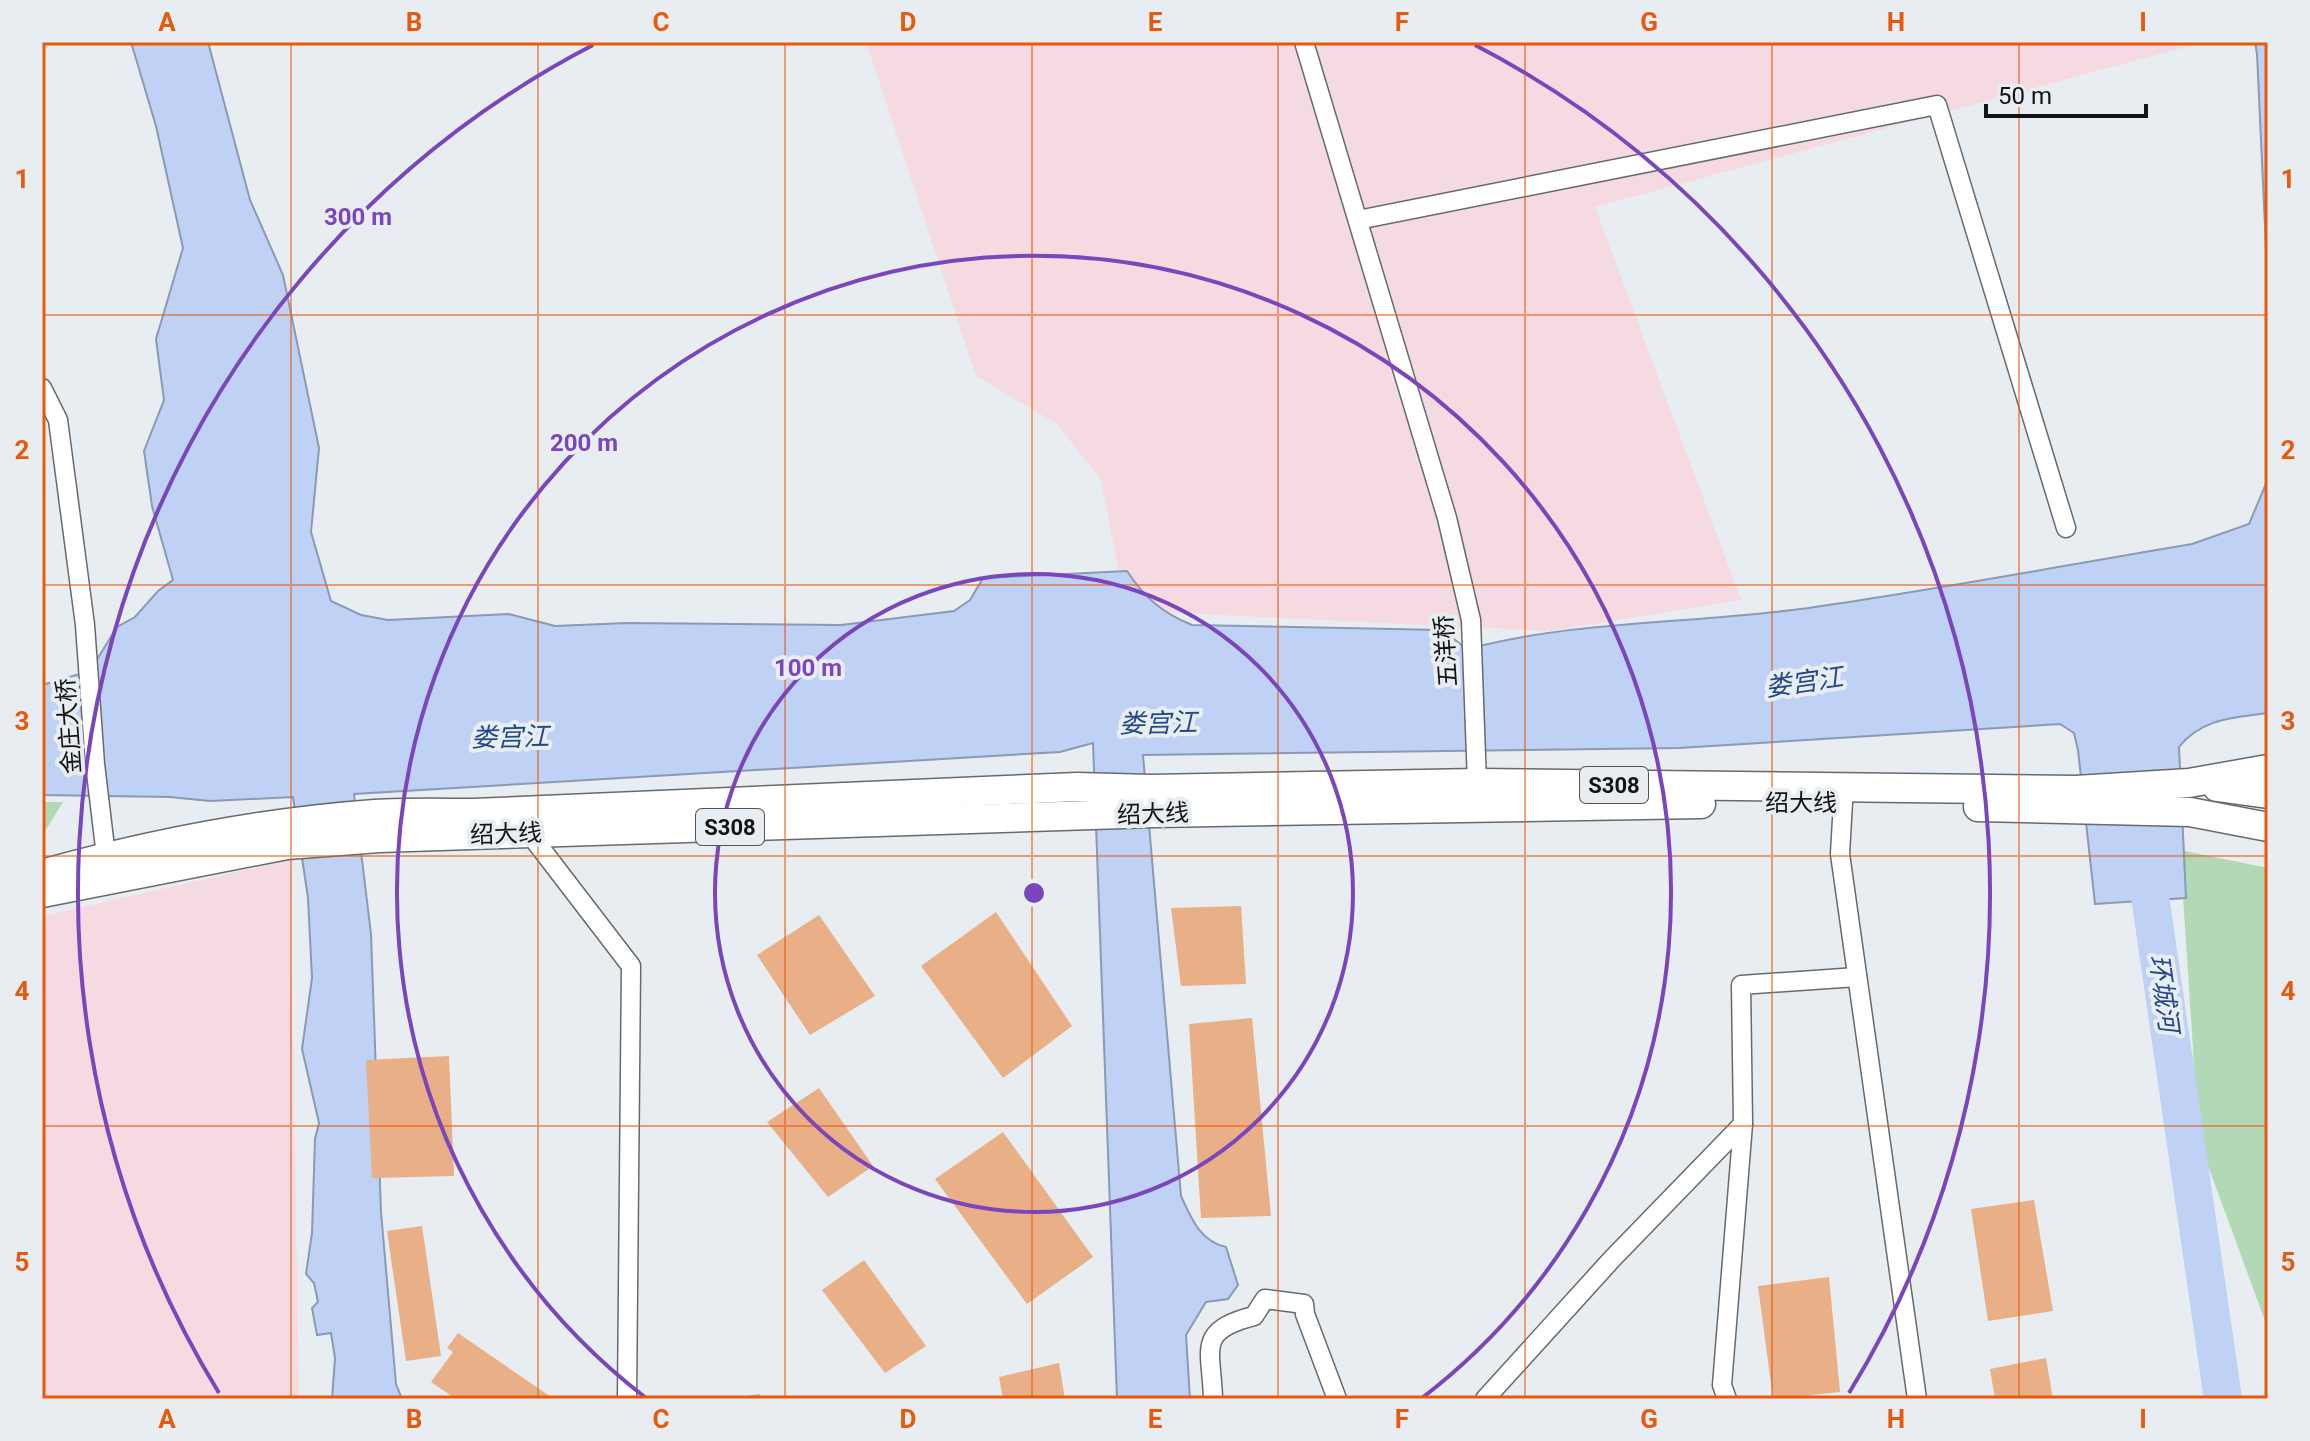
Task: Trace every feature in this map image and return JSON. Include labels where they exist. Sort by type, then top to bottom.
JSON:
[{"type":"main road","name":"S308","points":[[2189,783],[2268,769]]},
{"type":"main road","name":"绍大线","points":[[378,826],[529,833],[1080,817],[1153,801],[1477,783],[2077,801],[2190,812],[2268,827]]},
{"type":"main road","name":"绍大线","points":[[42,874],[106,856],[505,811],[1077,787],[1153,801],[2077,801],[2189,783]]},
{"type":"main road","points":[[2189,783],[2268,794]]},
{"type":"main road","name":"绍大线","points":[[42,893],[287,834]]},
{"type":"street","name":"五洋桥","points":[[1304,42],[1447,518],[1471,620],[1477,783]]},
{"type":"street","points":[[1358,220],[1937,105],[2066,528]]},
{"type":"street","name":"金庄大桥","points":[[42,388],[58,420],[85,625],[98,795],[106,856]]},
{"type":"street","points":[[1843,802],[1840,854],[1917,1399]]},
{"type":"street","points":[[529,833],[631,966],[627,1399]]},
{"type":"street","points":[[1727,1399],[1722,1385],[1743,1124],[1741,985],[1857,977]]},
{"type":"street","points":[[1485,1399],[1612,1259],[1743,1124]]},
{"type":"street","points":[[1213,1399],[1211,1341],[1217,1331],[1235,1321],[1254,1316],[1265,1299],[1304,1304],[1337,1399]]},
{"type":"shaded area","points":[[866,42],[2204,42],[1595,207],[1741,600],[1550,631],[1156,612],[1118,569],[1101,480],[1057,424],[976,376]]},
{"type":"shaded area","points":[[290,860],[299,1399],[42,1399],[42,916]]},
{"type":"green space","points":[[42,802],[63,802],[42,836]]},
{"type":"green space","points":[[2180,850],[2268,868],[2268,1329],[2199,1141]]},
{"type":"water","name":"娄宫江","points":[[131,42],[208,42],[250,200],[283,275],[319,448],[311,532],[331,601],[361,615],[388,620],[509,614],[555,626],[627,623],[841,625],[954,611],[970,600],[983,578],[1127,571],[1155,603],[1192,625],[1442,630],[1467,649],[1553,632],[1815,607],[2192,544],[2249,524],[2268,479],[2268,713],[2208,725],[2188,737],[2179,747],[2186,898],[2095,904],[2078,750],[2074,733],[2060,724],[1679,748],[1143,755],[1181,1196],[1203,1234],[1226,1247],[1238,1285],[1228,1299],[1206,1302],[1186,1335],[1190,1399],[1117,1399],[1093,743],[1060,752],[354,794],[371,934],[381,1212],[396,1384],[402,1399],[332,1399],[335,1358],[331,1333],[317,1335],[312,1308],[318,1302],[314,1283],[306,1274],[312,1233],[315,1139],[319,1123],[302,1049],[312,978],[308,898],[293,797],[210,801],[170,797],[42,795],[42,685],[90,671],[117,627],[135,617],[158,591],[173,580],[152,506],[144,451],[164,400],[156,339],[183,248],[156,126]]},
{"type":"water","points":[[2255,42],[2268,42],[2268,291],[2257,54]]},
{"type":"building","points":[[1241,906],[1246,984],[1181,986],[1171,908]]},
{"type":"building","points":[[996,912],[1072,1026],[1003,1078],[921,966]]},
{"type":"building","points":[[819,915],[875,996],[810,1035],[757,955]]},
{"type":"building","points":[[1252,1018],[1271,1216],[1201,1218],[1189,1024]]},
{"type":"building","points":[[449,1056],[454,1176],[372,1178],[366,1060]]},
{"type":"building","points":[[819,1088],[873,1166],[828,1197],[767,1122]]},
{"type":"building","points":[[1003,1132],[1093,1257],[1027,1304],[935,1179]]},
{"type":"building","points":[[2034,1200],[2053,1311],[1988,1321],[1971,1209]]},
{"type":"building","points":[[422,1226],[441,1356],[406,1361],[387,1231]]},
{"type":"building","points":[[864,1260],[926,1346],[885,1373],[822,1290]]},
{"type":"building","points":[[1829,1277],[1840,1392],[1773,1399],[1758,1286]]},
{"type":"building","points":[[458,1333],[554,1399],[456,1399],[431,1382],[453,1352],[447,1348]]},
{"type":"building","points":[[2046,1358],[2053,1399],[1995,1399],[1990,1369]]},
{"type":"building","points":[[1059,1363],[1065,1399],[1003,1399],[999,1377]]},
{"type":"building","points":[[760,1394],[761,1399],[740,1399],[740,1397]]},
{"type":"waterway","name":"环城河","points":[[2143,848],[2223,1399]]}]
